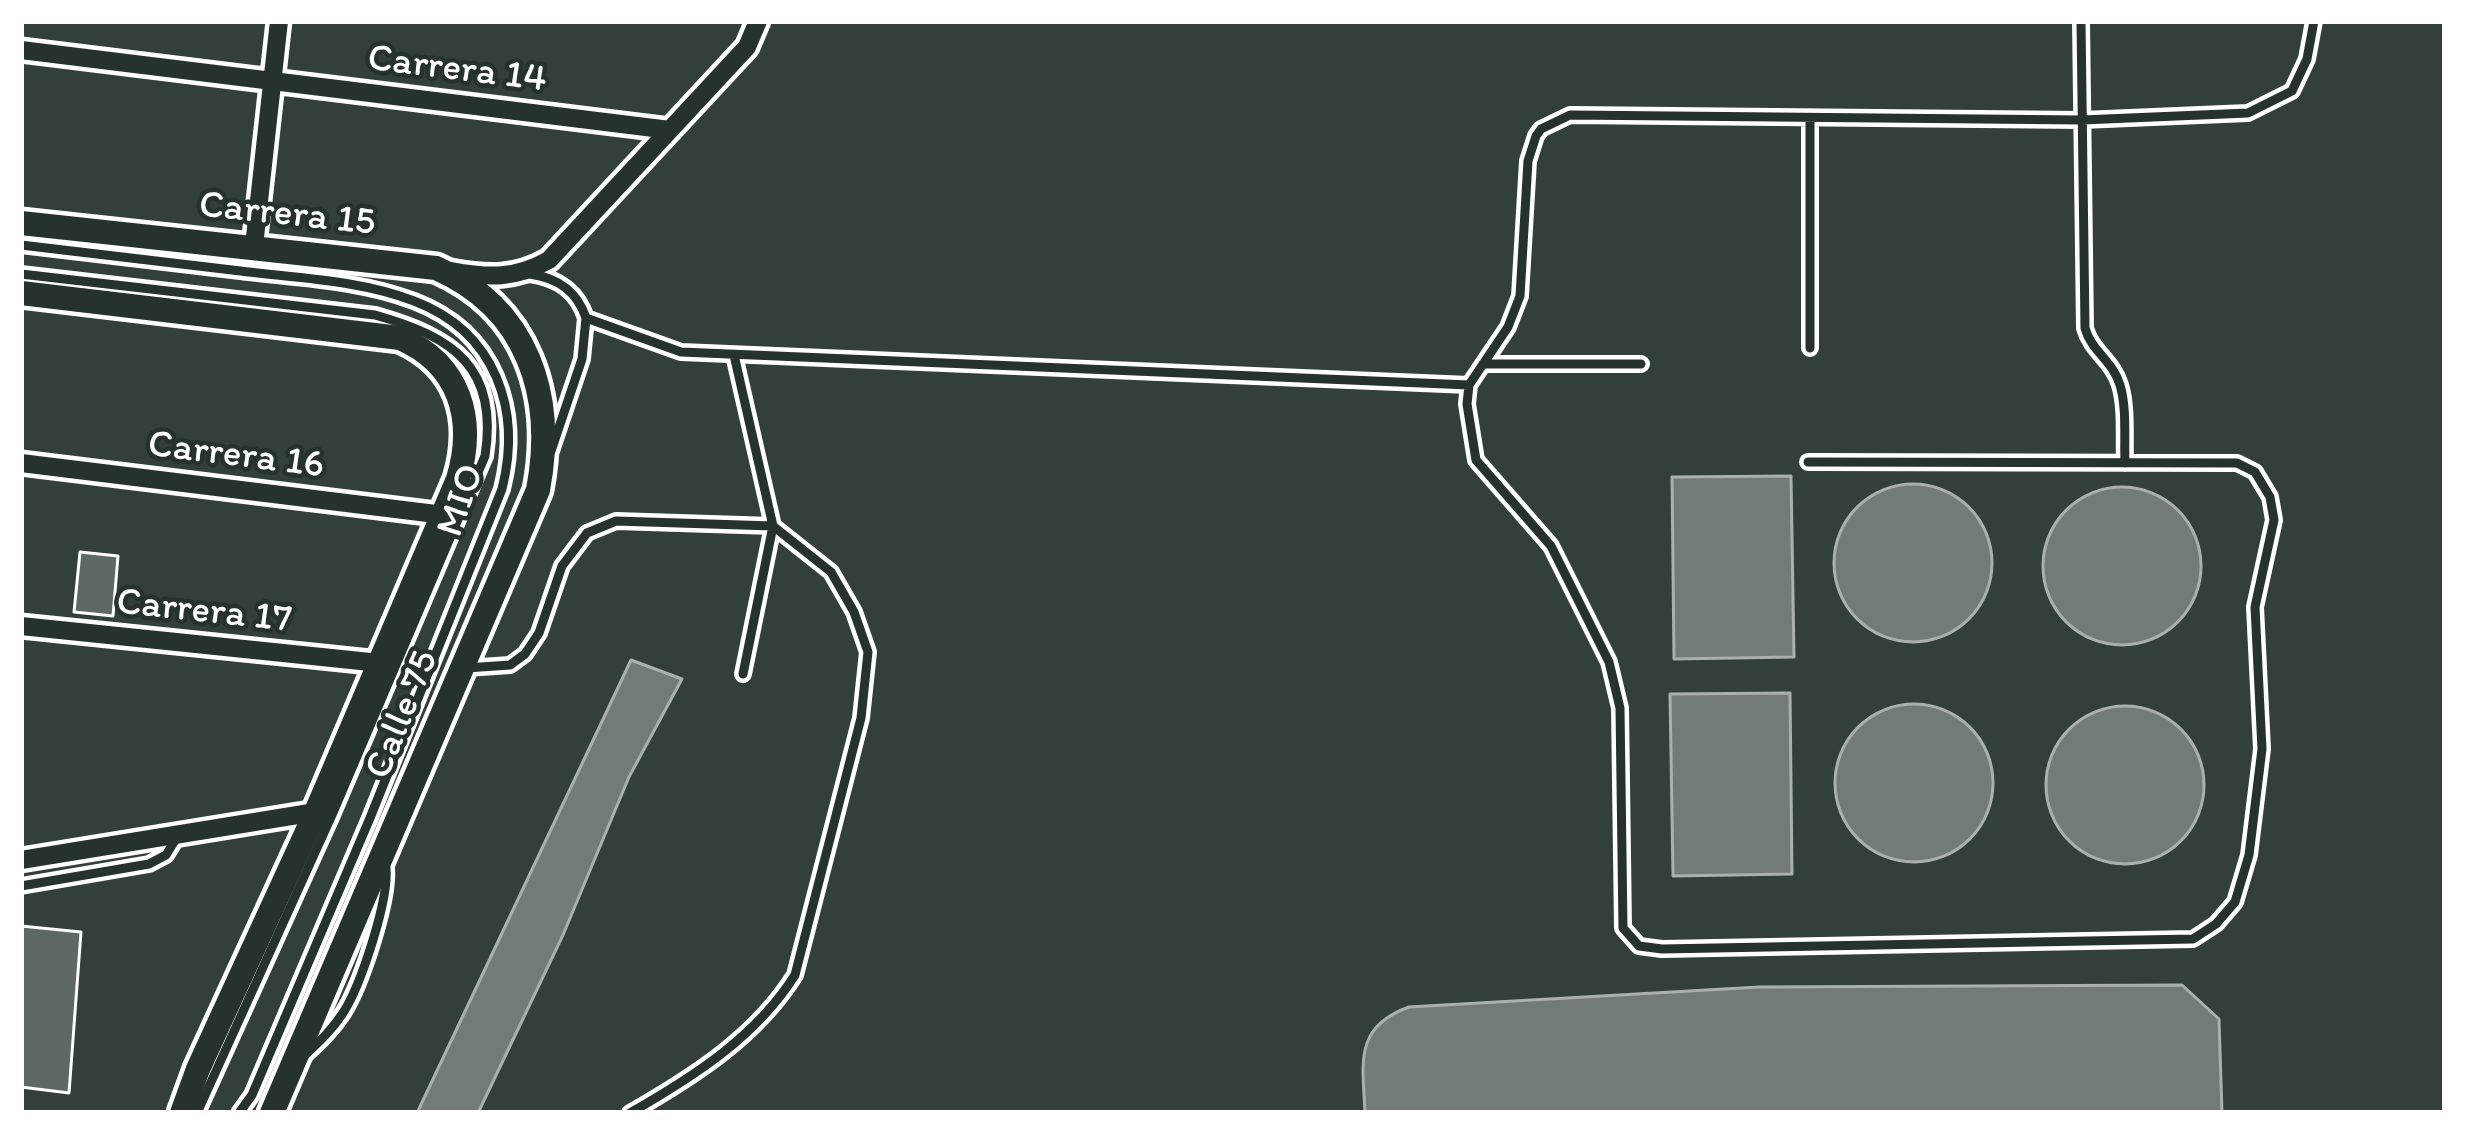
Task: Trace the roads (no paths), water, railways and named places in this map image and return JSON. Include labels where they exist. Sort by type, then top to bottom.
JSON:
[{"type":"main road","name":"Carrera 15","points":[[21,223],[436,268],[480,292],[518,337]]},
{"type":"main road","name":"Calle 75","points":[[21,293],[385,334],[424,350],[452,380],[465,413],[462,467],[444,514],[182,1113]]},
{"type":"main road","name":"Calle 75","points":[[272,1113],[538,490],[544,422],[535,378],[518,337]]},
{"type":"street","points":[[254,246],[279,21]]},
{"type":"street","points":[[436,268],[502,278],[526,273],[549,260],[747,46],[758,21]]},
{"type":"street","name":"Carrera 14","points":[[21,50],[670,130]]},
{"type":"street","name":"Carrera 16","points":[[21,463],[444,514]]},
{"type":"street","name":"Carrera 17","points":[[21,626],[380,663]]},
{"type":"street","points":[[21,860],[316,812]]},
{"type":"lane","points":[[2080,21],[2085,328],[2090,344],[2109,363],[2121,386],[2125,463]]},
{"type":"lane","points":[[1808,462],[2237,464],[2255,472],[2270,496],[2274,520],[2255,607],[2262,749],[2249,855],[2235,902],[2216,924],[2193,939],[1662,950],[1639,946],[1623,928],[1620,708],[1609,662],[1551,546],[1476,460],[1469,431],[1469,385],[1508,327],[1520,296],[1528,161],[1541,129],[1570,115],[2082,120],[2248,113],[2292,91],[2307,59],[2314,21]]},
{"type":"lane","points":[[1810,118],[1810,347]]},
{"type":"lane","name":"MIO","points":[[21,245],[332,283],[414,301],[450,320],[472,340],[496,375],[509,413],[509,462],[502,489],[370,818],[252,1095],[239,1113]]},
{"type":"lane","points":[[526,273],[546,276],[580,298],[586,318],[582,359],[538,490]]},
{"type":"lane","name":"MIO","points":[[21,274],[375,316],[428,330],[460,356],[475,374],[484,396],[490,425],[485,456],[332,815],[197,1113]]},
{"type":"lane","points":[[586,318],[681,352],[1469,385]]},
{"type":"lane","points":[[734,356],[772,526],[743,674]]},
{"type":"lane","points":[[1483,364],[1641,364]]},
{"type":"lane","points":[[461,668],[510,664],[525,654],[539,633],[562,566],[586,532],[616,521],[772,526],[831,572],[854,612],[868,652],[861,718],[795,975],[774,1008],[709,1063],[630,1113]]},
{"type":"lane","points":[[21,886],[149,864],[166,855],[179,834]]}]
